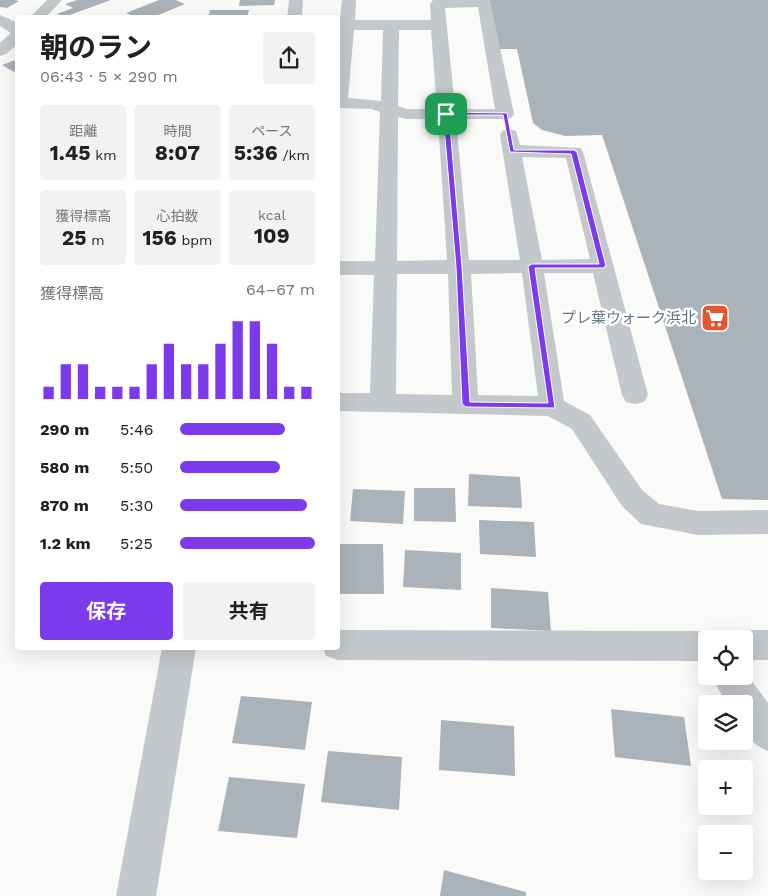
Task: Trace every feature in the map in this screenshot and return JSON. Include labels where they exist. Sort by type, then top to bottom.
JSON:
[{"type":"street","points":[[39,15],[55,0]]},
{"type":"street","points":[[294,15],[296,0]]},
{"type":"street","points":[[340,87],[349,0]]},
{"type":"street","points":[[466,404],[459,267],[439,26],[440,2],[485,3],[532,266],[552,406]]},
{"type":"street","points":[[0,20],[9,24],[15,30]]},
{"type":"street","points":[[346,25],[439,26]]},
{"type":"street","points":[[383,402],[391,25]]},
{"type":"street","points":[[0,51],[15,36]]},
{"type":"street","points":[[340,108],[372,104],[406,114],[505,114]]},
{"type":"street","points":[[512,151],[574,152],[635,395]]},
{"type":"street","points":[[340,268],[603,266]]},
{"type":"street","points":[[340,402],[552,406],[581,422],[632,498],[651,515],[698,523],[768,522]]},
{"type":"street","points":[[340,645],[698,646]]},
{"type":"street","points":[[753,645],[768,645]]},
{"type":"street","points":[[136,896],[179,650]]},
{"type":"street","points":[[734,685],[768,733]]},
{"type":"building","points":[[0,0],[19,1],[7,8],[0,7]]},
{"type":"building","points":[[77,0],[111,0],[70,15],[57,14],[73,8],[65,4]]},
{"type":"building","points":[[159,0],[176,0],[185,4],[158,15],[131,15],[126,13]]},
{"type":"building","points":[[240,0],[275,0],[274,5],[239,6]]},
{"type":"building","name":"プレ葉ウォーク浜北","points":[[489,0],[768,0],[768,500],[722,499],[602,135],[565,136],[542,130],[533,123],[517,49],[496,49]]},
{"type":"building","points":[[210,10],[249,10],[248,15],[209,15]]},
{"type":"building","points":[[15,60],[15,72],[14,72],[2,65]]},
{"type":"building","points":[[469,474],[520,477],[522,508],[468,506]]},
{"type":"building","points":[[414,488],[455,488],[456,522],[414,521]]},
{"type":"building","points":[[353,489],[405,491],[403,524],[350,521]]},
{"type":"building","points":[[479,520],[534,522],[536,557],[480,554]]},
{"type":"building","points":[[340,544],[383,544],[384,594],[340,594]]},
{"type":"building","points":[[405,550],[461,553],[461,590],[403,587]]},
{"type":"building","points":[[491,588],[548,592],[551,631],[491,628]]},
{"type":"building","points":[[241,696],[312,702],[305,750],[232,743]]},
{"type":"building","points":[[611,709],[684,717],[691,766],[615,757]]},
{"type":"building","points":[[441,720],[514,726],[515,776],[439,770]]},
{"type":"building","points":[[328,751],[402,757],[399,810],[321,802]]},
{"type":"building","points":[[229,777],[305,784],[297,838],[218,831]]},
{"type":"building","points":[[444,870],[526,892],[526,896],[440,896]]},
{"type":"place","name":"プレ葉ウォーク浜北","points":[[715,318]]},
{"type":"route","points":[[446,114],[505,114],[512,151],[574,152],[603,266],[532,266],[552,406],[466,404],[459,267],[446,114]]}]
